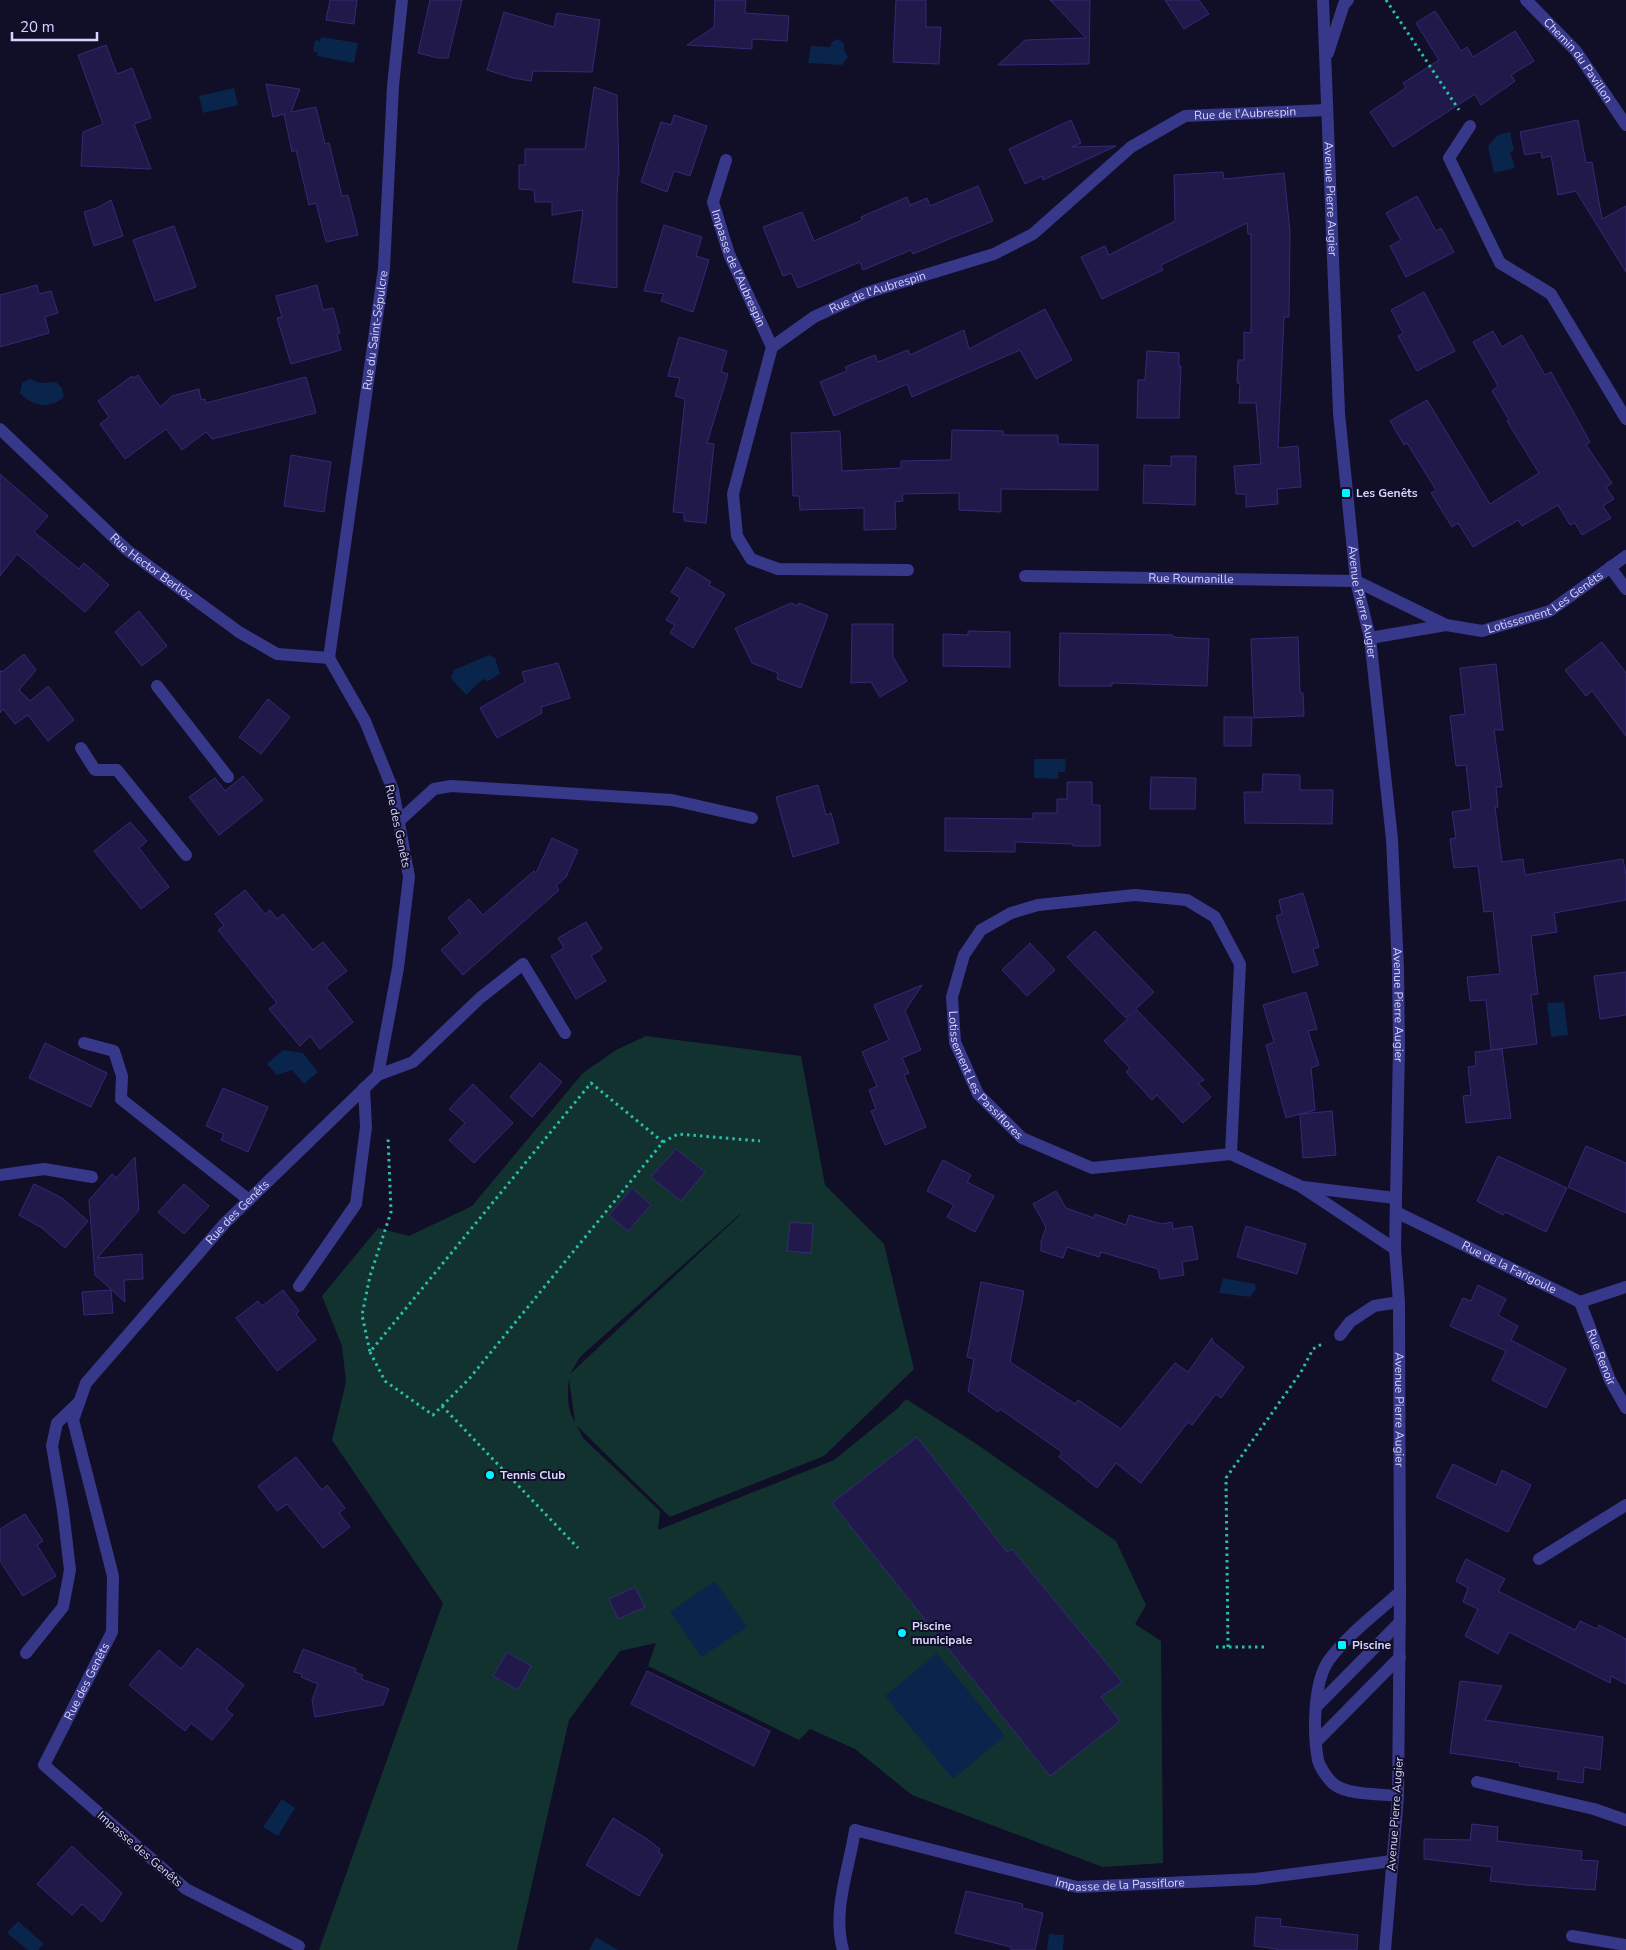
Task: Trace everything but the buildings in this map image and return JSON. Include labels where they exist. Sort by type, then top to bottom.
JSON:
[{"type":"street","name":"Rue du Saint-Sépulcre","points":[[329,658],[384,268],[393,86],[402,0]]},
{"type":"street","name":"Avenue Pierre Augier","points":[[1323,0],[1339,412],[1356,581],[1370,638],[1392,839],[1398,968],[1399,1046],[1395,1249],[1399,1302],[1400,1657],[1398,1796],[1385,1950]]},
{"type":"street","points":[[1325,62],[1344,4],[1348,0]]},
{"type":"street","name":"Chemin du Pavillon","points":[[1526,0],[1576,51],[1626,125]]},
{"type":"street","name":"Rue de l'Aubrespin","points":[[772,347],[814,317],[866,293],[994,254],[1033,234],[1131,147],[1185,116],[1326,110]]},
{"type":"street","points":[[1470,126],[1449,158],[1500,263],[1551,294],[1626,419]]},
{"type":"street","name":"Impasse de l'Aubrespin","points":[[726,160],[713,202],[729,254],[772,347]]},
{"type":"street","points":[[772,347],[733,494],[737,536],[751,559],[778,569],[908,570]]},
{"type":"street","name":"Rue Hector Berlioz","points":[[0,429],[127,550],[239,632],[277,654],[329,658]]},
{"type":"street","name":"Lotissement Les Genêts","points":[[1356,581],[1446,625],[1482,631],[1550,612],[1626,556]]},
{"type":"street","name":"Lotissement Les Genêts","points":[[1610,567],[1626,589]]},
{"type":"street","name":"Rue Roumanille","points":[[1026,576],[1356,581]]},
{"type":"street","name":"Lotissement Les Genêts","points":[[1370,638],[1446,625]]},
{"type":"street","name":"Rue des Genêts","points":[[44,1765],[112,1632],[113,1576],[73,1420],[86,1383],[225,1223],[378,1075],[398,968],[409,877],[393,790],[365,721],[329,658]]},
{"type":"street","points":[[157,686],[228,776]]},
{"type":"street","points":[[80,748],[94,770],[117,770],[186,855]]},
{"type":"street","points":[[399,821],[434,789],[451,786],[672,800],[752,818]]},
{"type":"street","name":"Lotissement Les Passiflores","points":[[1135,895],[1187,900],[1215,917],[1240,964],[1231,1154],[1092,1168],[1022,1138],[978,1094],[955,1042],[952,997],[964,955],[981,930],[1011,913],[1038,905],[1135,895]]},
{"type":"street","points":[[378,1075],[413,1062],[480,998],[523,964],[565,1033]]},
{"type":"street","points":[[84,1043],[114,1051],[122,1076],[121,1099],[249,1200]]},
{"type":"street","points":[[299,1286],[356,1204],[366,1127],[364,1088]]},
{"type":"street","points":[[1231,1154],[1300,1186],[1395,1249]]},
{"type":"street","points":[[0,1175],[44,1169],[92,1177]]},
{"type":"street","points":[[1300,1186],[1396,1198]]},
{"type":"street","name":"Rue de la Farigoule","points":[[1396,1212],[1580,1302]]},
{"type":"street","points":[[1580,1302],[1626,1286]]},
{"type":"street","points":[[1340,1335],[1350,1322],[1374,1306],[1399,1302]]},
{"type":"street","name":"Rue Renoir","points":[[1580,1302],[1610,1380],[1626,1408]]},
{"type":"street","points":[[26,1652],[63,1606],[70,1570],[63,1510],[52,1446],[57,1423],[79,1402]]},
{"type":"street","points":[[1539,1559],[1626,1505]]},
{"type":"street","points":[[1398,1796],[1346,1791],[1334,1785],[1318,1762],[1316,1690],[1328,1661],[1342,1645],[1400,1592]]},
{"type":"street","points":[[1316,1707],[1400,1622]]},
{"type":"street","points":[[1317,1741],[1400,1657]]},
{"type":"street","name":"Impasse des Genêts","points":[[44,1765],[186,1889],[299,1946]]},
{"type":"street","points":[[1477,1782],[1594,1809],[1626,1820]]},
{"type":"street","name":"Impasse de la Passiflore","points":[[843,1950],[838,1932],[839,1912],[855,1830],[1077,1887],[1255,1879],[1392,1861]]},
{"type":"street","points":[[1572,1936],[1626,1945]]},
{"type":"path","points":[[1386,0],[1470,126]]},
{"type":"path","points":[[370,1352],[592,1084],[663,1142]]},
{"type":"path","points":[[387,1130],[391,1212],[370,1276],[362,1315],[370,1352],[385,1381],[433,1415],[469,1380],[663,1142],[678,1134],[760,1141]]},
{"type":"path","points":[[1228,1647],[1226,1478],[1301,1372],[1313,1349],[1340,1335]]},
{"type":"path","points":[[442,1406],[578,1548]]},
{"type":"path","points":[[1216,1647],[1268,1647]]},
{"type":"green space","points":[[646,1036],[801,1056],[825,1185],[884,1244],[914,1369],[824,1456],[670,1517],[577,1426],[583,1438],[660,1511],[658,1530],[834,1460],[898,1408],[906,1399],[975,1443],[1116,1541],[1146,1605],[1135,1624],[1161,1641],[1163,1863],[1103,1867],[912,1795],[855,1749],[810,1729],[799,1740],[648,1666],[656,1643],[620,1651],[569,1720],[517,1950],[319,1950],[443,1603],[332,1440],[346,1382],[342,1346],[322,1296],[378,1228],[409,1236],[472,1206],[583,1073],[616,1050]],"holes":[[[740,1215],[570,1374],[580,1357]],[[569,1379],[575,1422],[570,1412],[568,1401]]]},
{"type":"water","points":[[321,37],[358,43],[354,63],[317,56],[318,52],[313,52],[315,40],[320,41]]},
{"type":"water","points":[[838,39],[844,43],[844,50],[848,57],[842,65],[808,63],[811,46],[830,47],[832,42]]},
{"type":"water","points":[[234,88],[238,105],[203,113],[199,96]]},
{"type":"water","points":[[1510,132],[1514,150],[1510,152],[1515,168],[1494,173],[1488,146],[1498,135]]},
{"type":"water","points":[[30,379],[40,383],[56,382],[62,388],[64,397],[48,405],[36,404],[30,401],[20,393],[22,383]]},
{"type":"water","points":[[489,655],[495,658],[500,674],[488,681],[483,679],[466,695],[451,678],[454,670]]},
{"type":"water","points":[[1034,759],[1066,759],[1065,772],[1058,772],[1058,779],[1034,778]]},
{"type":"water","points":[[1564,1002],[1568,1035],[1551,1037],[1547,1003]]},
{"type":"water","points":[[283,1050],[303,1053],[318,1072],[304,1084],[292,1070],[277,1075],[267,1064]]},
{"type":"water","points":[[1223,1278],[1255,1284],[1256,1289],[1250,1297],[1219,1293]]},
{"type":"water","points":[[715,1581],[747,1627],[702,1657],[670,1612]]},
{"type":"water","points":[[937,1653],[1005,1736],[953,1779],[885,1696]]},
{"type":"water","points":[[282,1799],[295,1808],[278,1836],[263,1827]]},
{"type":"water","points":[[18,1921],[44,1944],[38,1950],[28,1950],[7,1933]]},
{"type":"water","points":[[1049,1934],[1064,1935],[1063,1950],[1047,1950]]},
{"type":"water","points":[[596,1937],[618,1950],[589,1950]]},
{"type":"place","name":"Les Genêts","points":[[1346,493]]},
{"type":"place","name":"Tennis Club","points":[[490,1475]]},
{"type":"place","name":"Piscine municipale","points":[[902,1633]]},
{"type":"place","name":"Piscine","points":[[1342,1645]]}]
